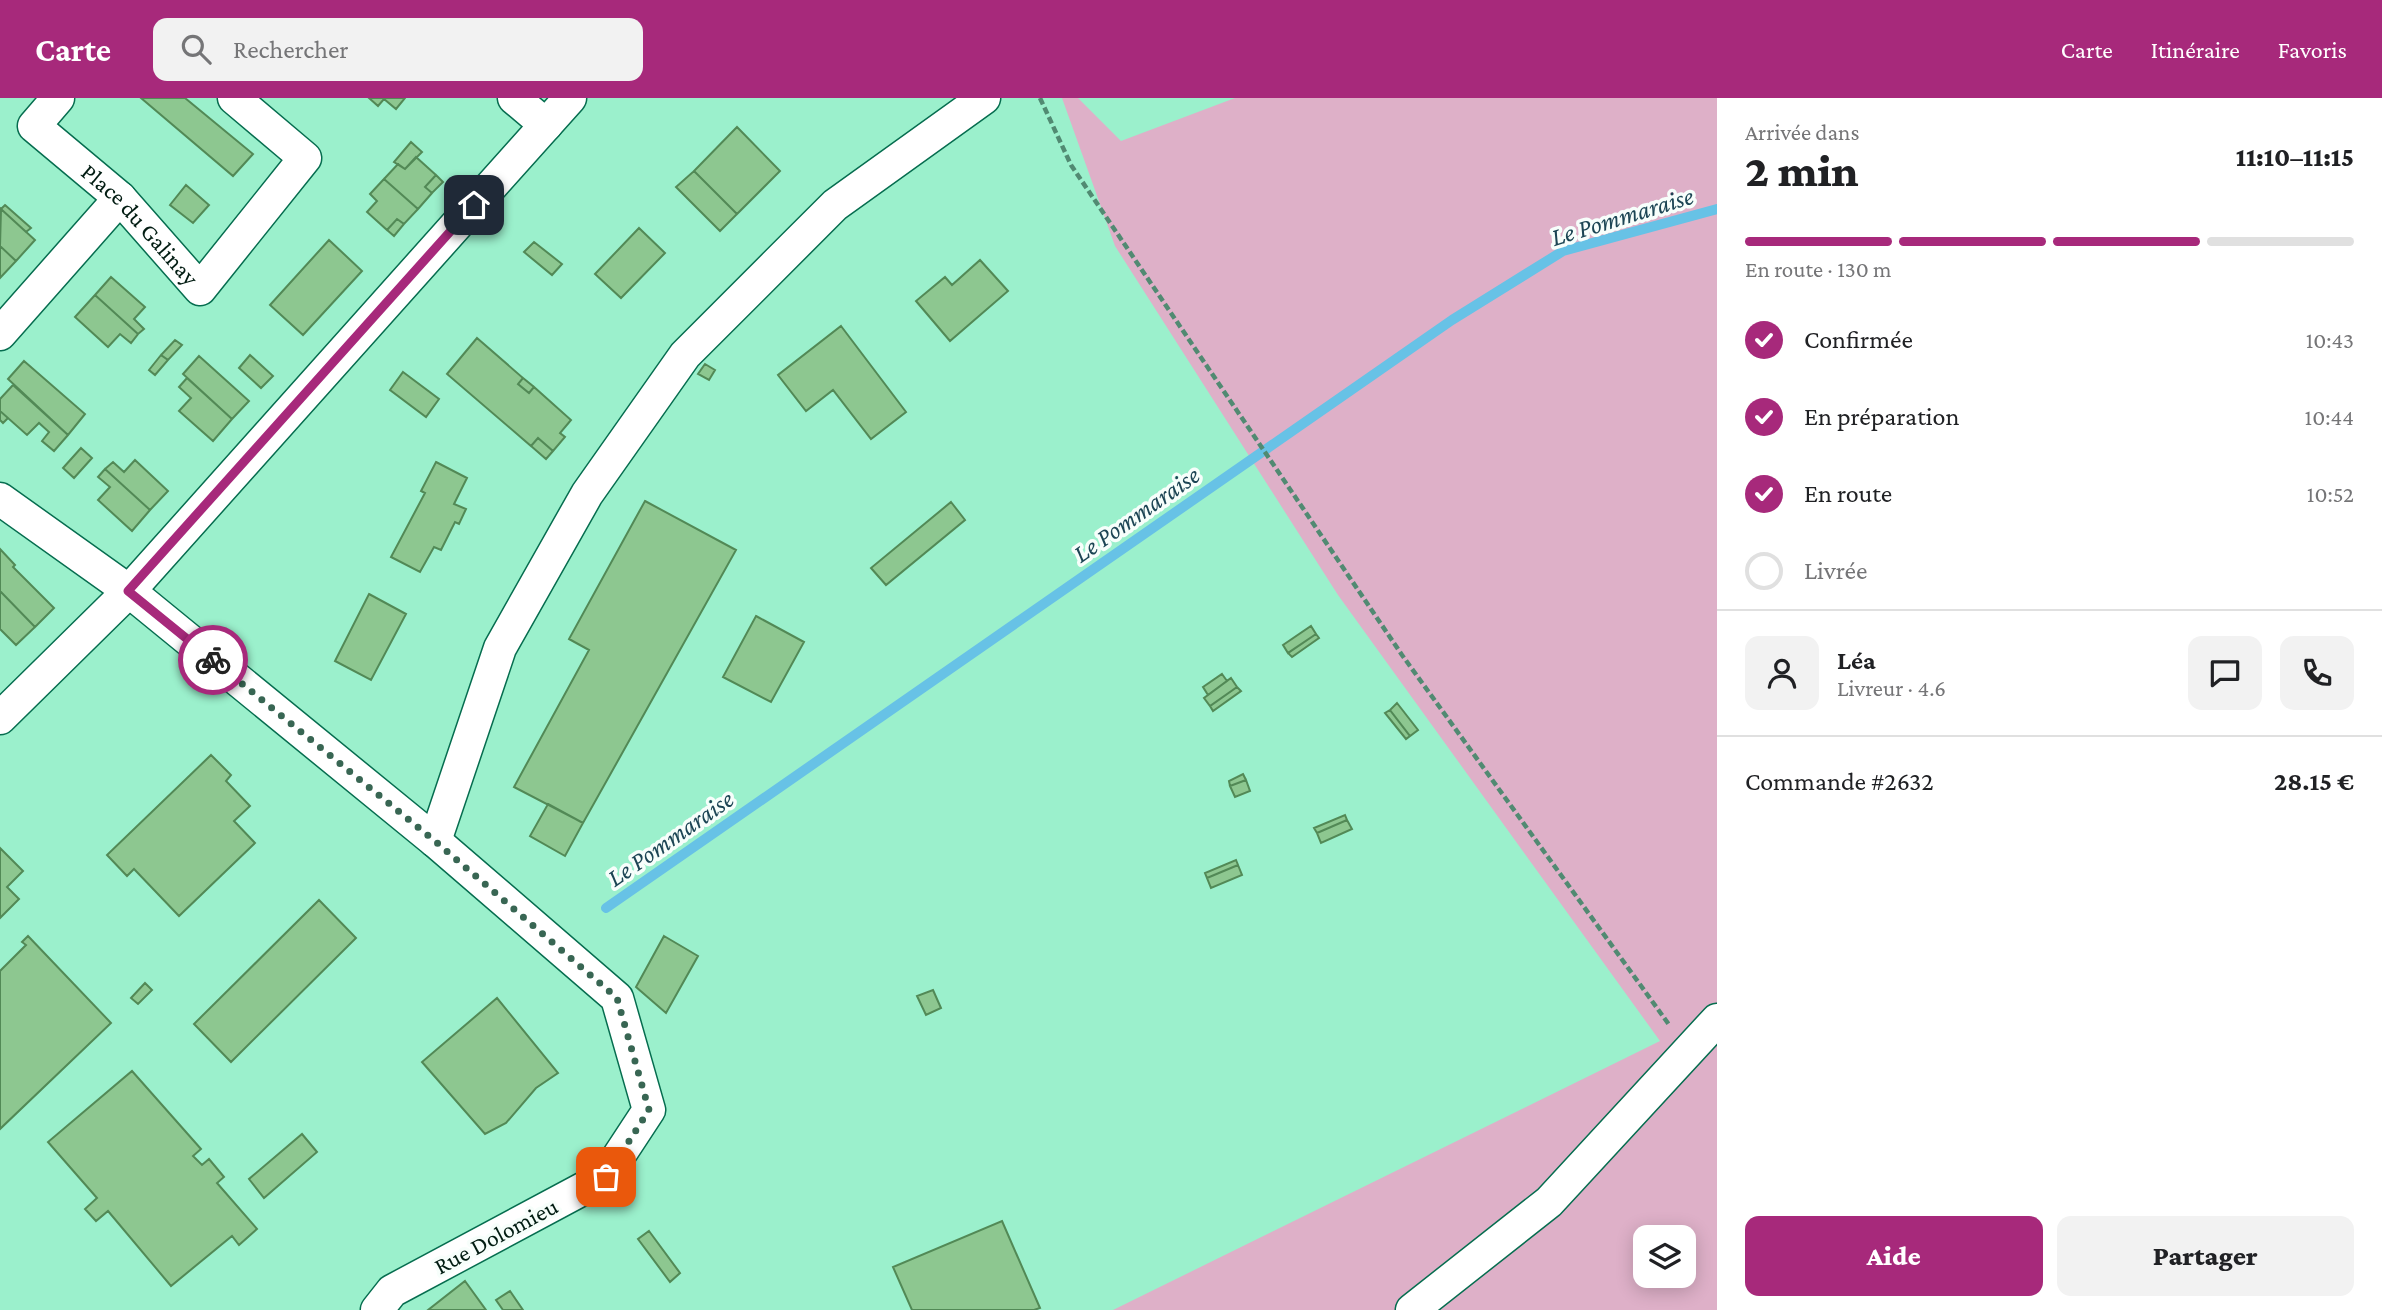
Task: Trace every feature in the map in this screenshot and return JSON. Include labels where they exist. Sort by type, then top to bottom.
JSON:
[{"type":"street","name":"Place du Galinay","points":[[58,98],[34,126],[120,198],[200,289],[305,158],[234,98]]},
{"type":"street","points":[[514,98],[546,125]]},
{"type":"street","points":[[0,718],[128,591],[570,98]]},
{"type":"street","points":[[435,841],[500,648],[587,494],[685,355],[835,205],[984,98]]},
{"type":"street","points":[[0,334],[120,198]]},
{"type":"street","name":"Rue Dolomieu","points":[[0,499],[128,591],[435,841],[617,998],[649,1110],[606,1177],[392,1291],[377,1310]]},
{"type":"street","points":[[1412,1310],[1549,1202],[1717,1020]]},
{"type":"path","points":[[1040,98],[1072,165],[1402,655],[1687,1050]]},
{"type":"shaded area","points":[[1062,98],[1078,98],[1121,141],[1235,98],[1717,98],[1717,1310],[1113,1310],[1660,1041],[1338,595],[1115,246]]},
{"type":"building","points":[[141,98],[185,98],[253,154],[233,176]]},
{"type":"building","points":[[369,98],[405,98],[396,109],[384,99],[378,106]]},
{"type":"building","points":[[737,127],[780,171],[737,214],[694,171]]},
{"type":"building","points":[[411,142],[422,152],[405,169],[394,162]]},
{"type":"building","points":[[416,157],[436,175],[425,187],[432,193],[418,209],[384,179],[398,164],[405,169]]},
{"type":"building","points":[[694,171],[737,214],[720,231],[676,187]]},
{"type":"building","points":[[436,175],[443,182],[432,193],[425,187]]},
{"type":"building","points":[[384,179],[418,209],[404,224],[397,219],[387,230],[367,212],[377,201],[370,194]]},
{"type":"building","points":[[186,185],[209,205],[193,223],[170,205]]},
{"type":"building","points":[[5,205],[31,228],[26,232],[1,209]]},
{"type":"building","points":[[1,209],[35,240],[16,261],[0,246]]},
{"type":"building","points":[[397,219],[404,224],[394,236],[387,230]]},
{"type":"building","points":[[639,228],[665,253],[621,298],[595,274]]},
{"type":"building","points":[[329,240],[362,271],[303,335],[270,305]]},
{"type":"building","points":[[534,242],[562,264],[552,275],[524,252]]},
{"type":"building","points":[[0,246],[16,261],[0,278]]},
{"type":"building","points":[[980,260],[1008,291],[950,341],[916,301],[945,277],[952,285]]},
{"type":"building","points":[[111,277],[145,307],[134,319],[144,329],[138,334],[95,295]]},
{"type":"building","points":[[95,295],[138,334],[131,343],[120,334],[108,347],[75,317]]},
{"type":"building","points":[[841,326],[906,412],[871,439],[833,390],[806,411],[778,375]]},
{"type":"building","points":[[477,338],[523,378],[518,384],[529,393],[534,387],[571,420],[560,433],[565,437],[553,451],[538,438],[531,446],[447,374]]},
{"type":"building","points":[[175,340],[182,345],[168,360],[161,355]]},
{"type":"building","points":[[161,355],[168,360],[155,375],[149,370]]},
{"type":"building","points":[[250,355],[273,376],[261,388],[239,368]]},
{"type":"building","points":[[199,356],[249,401],[232,419],[183,374]]},
{"type":"building","points":[[24,361],[85,414],[68,435],[8,379]]},
{"type":"building","points":[[705,364],[715,370],[709,380],[698,374]]},
{"type":"building","points":[[403,372],[439,399],[426,417],[390,390]]},
{"type":"building","points":[[187,378],[232,419],[213,441],[179,411],[191,398],[179,387]]},
{"type":"building","points":[[523,378],[534,387],[529,393],[518,384]]},
{"type":"building","points":[[13,385],[68,435],[54,451],[42,441],[49,432],[39,423],[27,435],[0,411],[0,399]]},
{"type":"building","points":[[0,411],[8,418],[3,423],[0,420]]},
{"type":"building","points":[[538,438],[553,451],[546,459],[531,446]]},
{"type":"building","points":[[81,448],[92,458],[74,478],[63,468]]},
{"type":"building","points":[[135,460],[168,491],[150,510],[105,469],[113,462],[124,472]]},
{"type":"building","points":[[436,462],[467,478],[454,504],[466,509],[459,524],[455,522],[441,550],[434,547],[420,572],[391,557],[425,493],[421,491]]},
{"type":"building","points":[[105,469],[150,510],[132,531],[98,500],[110,487],[98,477]]},
{"type":"building","points":[[645,501],[736,550],[583,823],[514,787],[589,650],[569,639]]},
{"type":"building","points":[[951,502],[965,520],[886,585],[871,568]]},
{"type":"building","points":[[0,549],[15,565],[13,567],[54,608],[35,627],[0,591]]},
{"type":"building","points":[[0,591],[35,627],[16,645],[0,629]]},
{"type":"building","points":[[369,594],[406,614],[371,680],[335,661]]},
{"type":"building","points":[[756,616],[804,642],[771,702],[723,677]]},
{"type":"building","points":[[1311,626],[1316,634],[1288,653],[1283,645]]},
{"type":"building","points":[[1316,634],[1319,638],[1292,657],[1288,653]]},
{"type":"building","points":[[1222,674],[1227,681],[1208,695],[1203,687]]},
{"type":"building","points":[[1231,678],[1237,687],[1210,706],[1204,698]]},
{"type":"building","points":[[1237,687],[1241,691],[1213,711],[1210,706]]},
{"type":"building","points":[[1397,703],[1418,730],[1410,736],[1390,710]]},
{"type":"building","points":[[1390,710],[1410,736],[1406,739],[1385,713]]},
{"type":"building","points":[[211,755],[231,775],[226,781],[250,806],[234,821],[255,843],[179,916],[134,869],[127,876],[107,855]]},
{"type":"building","points":[[1243,774],[1246,780],[1230,786],[1229,781]]},
{"type":"building","points":[[1246,780],[1250,791],[1235,797],[1230,786]]},
{"type":"building","points":[[548,804],[583,823],[565,856],[530,836]]},
{"type":"building","points":[[1345,815],[1347,820],[1317,833],[1314,828]]},
{"type":"building","points":[[1347,820],[1352,829],[1321,843],[1317,833]]},
{"type":"building","points":[[0,848],[23,871],[7,887],[19,899],[0,918]]},
{"type":"building","points":[[1236,860],[1238,865],[1207,878],[1205,873]]},
{"type":"building","points":[[1238,865],[1242,875],[1211,888],[1207,878]]},
{"type":"building","points":[[319,900],[356,938],[231,1062],[194,1024]]},
{"type":"building","points":[[28,936],[111,1023],[0,1129],[0,971],[26,945],[22,942]]},
{"type":"building","points":[[664,936],[698,956],[666,1013],[636,987]]},
{"type":"building","points":[[145,983],[152,990],[138,1004],[131,998]]},
{"type":"building","points":[[933,990],[941,1008],[926,1015],[917,996]]},
{"type":"building","points":[[497,998],[558,1073],[536,1088],[506,1123],[485,1134],[422,1062]]},
{"type":"building","points":[[132,1071],[201,1149],[193,1156],[202,1165],[209,1159],[224,1177],[217,1183],[257,1229],[239,1245],[232,1236],[171,1286],[108,1211],[96,1221],[85,1209],[97,1198],[48,1142]]},
{"type":"building","points":[[302,1134],[317,1152],[264,1198],[249,1179]]},
{"type":"building","points":[[1002,1221],[1040,1308],[912,1310],[893,1267]]},
{"type":"building","points":[[649,1231],[680,1273],[670,1282],[638,1239]]},
{"type":"building","points":[[465,1281],[486,1310],[428,1310]]},
{"type":"building","points":[[510,1291],[523,1310],[503,1310],[496,1300]]},
{"type":"waterway","name":"Le Pommaraise","points":[[606,908],[1452,320],[1563,251],[1717,209]]},
{"type":"way so far","points":[[213,660],[435,841],[617,998],[649,1110],[606,1177]]},
{"type":"route","points":[[213,660],[128,591],[474,205]]}]
